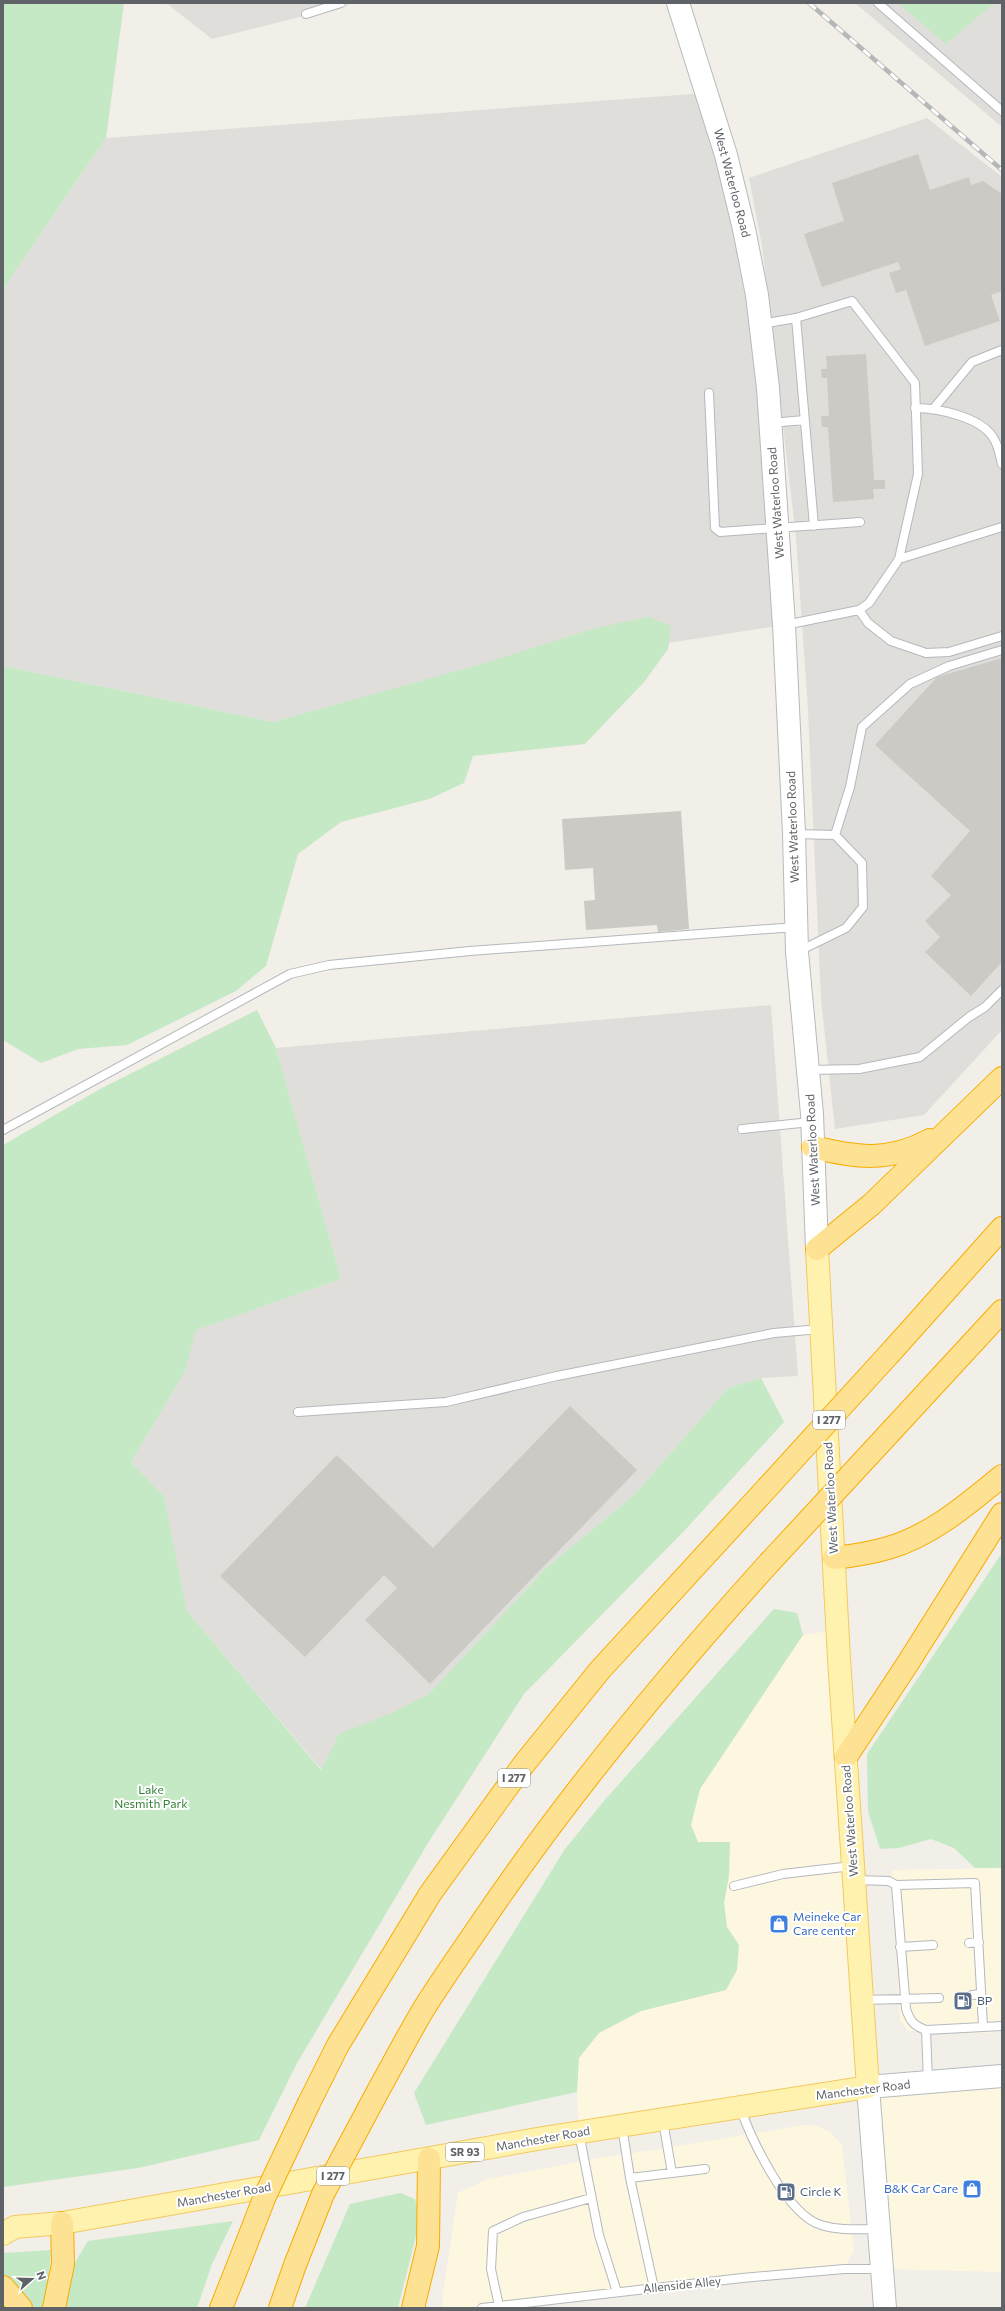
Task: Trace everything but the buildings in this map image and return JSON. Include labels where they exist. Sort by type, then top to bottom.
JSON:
[{"type":"highway","points":[[817,1249],[872,1204],[1002,1078]]},
{"type":"highway","points":[[813,1148],[850,1155],[888,1156],[913,1149],[956,1122]]},
{"type":"highway","name":"I 277","points":[[221,2308],[265,2196],[338,2045],[430,1894],[524,1764],[600,1670],[891,1352],[1002,1228]]},
{"type":"highway","name":"I 277","points":[[280,2308],[323,2194],[378,2091],[424,2009],[511,1880],[599,1760],[697,1642],[1002,1311]]},
{"type":"highway","points":[[834,1558],[889,1548],[917,1536],[967,1504],[1002,1476]]},
{"type":"highway","points":[[846,1757],[908,1663],[1002,1514]]},
{"type":"highway","points":[[413,2308],[428,2246],[429,2159]]},
{"type":"highway","points":[[54,2308],[63,2264],[62,2223]]},
{"type":"highway","points":[[3,2287],[21,2308]]},
{"type":"main road","name":"West Waterloo Road","points":[[678,3],[726,155],[744,229],[761,324],[770,424],[784,625],[794,834],[797,952],[812,1122],[817,1249],[853,1873],[885,2308]]},
{"type":"main road","name":"Manchester Road","points":[[7,2227],[62,2223],[579,2132],[868,2087],[1002,2076]]},
{"type":"lane","points":[[306,14],[341,3]]},
{"type":"lane","points":[[878,3],[1002,111]]},
{"type":"lane","points":[[761,324],[796,318],[852,301],[915,383],[918,474],[899,559],[869,604],[859,610],[784,625]]},
{"type":"lane","points":[[796,318],[814,526]]},
{"type":"lane","points":[[934,408],[972,362],[1002,350]]},
{"type":"lane","points":[[709,393],[715,528],[720,532],[860,522]]},
{"type":"lane","points":[[916,408],[934,408],[983,425],[995,440],[1002,464]]},
{"type":"lane","points":[[770,424],[804,420]]},
{"type":"lane","points":[[899,559],[1002,526]]},
{"type":"lane","points":[[859,610],[868,623],[891,641],[926,653],[949,652],[1002,636]]},
{"type":"lane","points":[[835,835],[850,787],[862,727],[910,684],[949,666],[1002,650]]},
{"type":"lane","points":[[794,834],[835,835],[862,863],[863,907],[846,928],[797,952]]},
{"type":"lane","points":[[3,1130],[290,974],[329,965],[470,951],[797,927]]},
{"type":"lane","points":[[808,1070],[859,1069],[920,1057],[969,1017],[985,1007],[1002,990]]},
{"type":"lane","points":[[742,1129],[812,1122]]},
{"type":"lane","points":[[298,1412],[446,1402],[557,1376],[766,1334],[822,1329]]},
{"type":"lane","points":[[734,1886],[783,1874],[853,1873],[889,1881],[896,1885],[975,1883],[983,2026]]},
{"type":"lane","points":[[896,1885],[905,2000],[909,2019],[916,2026],[926,2030],[1002,2026]]},
{"type":"lane","points":[[969,1943],[979,1942]]},
{"type":"lane","points":[[900,1948],[934,1945]]},
{"type":"lane","points":[[972,1995],[982,1994]]},
{"type":"lane","points":[[862,2000],[938,1998]]},
{"type":"lane","points":[[926,2030],[928,2082]]},
{"type":"lane","points":[[740,2107],[757,2148],[778,2184],[802,2215],[819,2225],[841,2230],[879,2229]]},
{"type":"lane","points":[[663,2119],[672,2173]]},
{"type":"lane","points":[[622,2126],[630,2178],[654,2288]]},
{"type":"lane","points":[[579,2132],[599,2234],[617,2292]]},
{"type":"lane","points":[[630,2178],[705,2169]]},
{"type":"lane","points":[[499,2306],[491,2269],[493,2231],[523,2217],[591,2198]]},
{"type":"lane","name":"Allenside Alley","points":[[482,2308],[654,2288],[844,2269],[882,2269]]},
{"type":"shaded area","points":[[166,3],[355,3],[212,39]]},
{"type":"shaded area","points":[[855,3],[1002,3],[1002,127]]},
{"type":"shaded area","points":[[706,93],[769,393],[784,625],[425,681],[273,722],[3,666],[3,289],[106,138]]},
{"type":"shaded area","points":[[927,118],[1002,177],[1002,1030],[924,1115],[835,1129],[821,999],[808,710],[796,538],[762,246],[749,178]]},
{"type":"shaded area","points":[[771,1005],[798,1376],[761,1378],[728,1388],[633,1496],[547,1567],[430,1693],[389,1714],[322,1770],[187,1611],[164,1496],[131,1462],[185,1372],[195,1330],[341,1279],[276,1048]]},
{"type":"shaded area","points":[[837,1630],[868,2087],[579,2133],[577,2092],[579,2057],[599,2033],[641,2011],[726,1990],[739,1945],[727,1927],[724,1903],[729,1876],[730,1842],[698,1842],[691,1825],[700,1789],[803,1635]]},
{"type":"shaded area","points":[[1002,1868],[1002,2031],[986,2033],[908,2031],[900,2020],[892,1870]]},
{"type":"shaded area","points":[[1002,2076],[1002,2272],[882,2269],[868,2087]]},
{"type":"shaded area","points":[[803,2125],[818,2126],[830,2132],[842,2145],[854,2250],[844,2269],[482,2308],[441,2308],[458,2193],[488,2179],[605,2157]]},
{"type":"green space","points":[[3,3],[124,3],[106,138],[3,289]]},
{"type":"green space","points":[[898,3],[994,3],[946,44]]},
{"type":"green space","points":[[648,617],[671,626],[668,649],[645,681],[585,744],[473,756],[464,783],[429,799],[341,822],[298,854],[266,966],[236,991],[127,1045],[78,1049],[41,1063],[3,1040],[3,666],[273,722],[482,664],[592,629]]},
{"type":"green space","name":"Lake Nesmith Park","points":[[257,1010],[276,1048],[341,1279],[196,1330],[185,1372],[131,1462],[164,1496],[187,1611],[321,1770],[339,1734],[389,1714],[430,1693],[547,1567],[633,1496],[728,1388],[761,1378],[784,1422],[685,1530],[524,1694],[428,1843],[297,2063],[259,2140],[138,2168],[3,2187],[3,1145],[100,1089]]},
{"type":"green space","points":[[1002,1553],[1002,1868],[975,1868],[954,1848],[931,1839],[899,1848],[880,1849],[868,1811],[867,1754]]},
{"type":"green space","points":[[774,1609],[797,1613],[803,1635],[700,1789],[691,1825],[698,1842],[730,1842],[729,1876],[724,1903],[727,1927],[739,1945],[737,1970],[726,1990],[641,2011],[599,2033],[579,2058],[577,2092],[426,2125],[414,2093],[565,1849],[604,1801]]},
{"type":"green space","points":[[400,2193],[415,2199],[420,2220],[398,2308],[305,2308],[350,2204]]},
{"type":"green space","points":[[233,2221],[212,2264],[197,2308],[63,2308],[68,2274],[88,2241]]},
{"type":"green space","points":[[51,2250],[46,2308],[31,2308],[23,2295],[3,2274],[3,2253]]},
{"type":"railway","points":[[809,3],[1002,170]]},
{"type":"place","name":"Meineke Car Care center","points":[[779,1924]]},
{"type":"place","name":"BP","points":[[963,2001]]},
{"type":"place","name":"B&K Car Care","points":[[972,2189]]},
{"type":"place","name":"Circle K","points":[[786,2192]]}]
